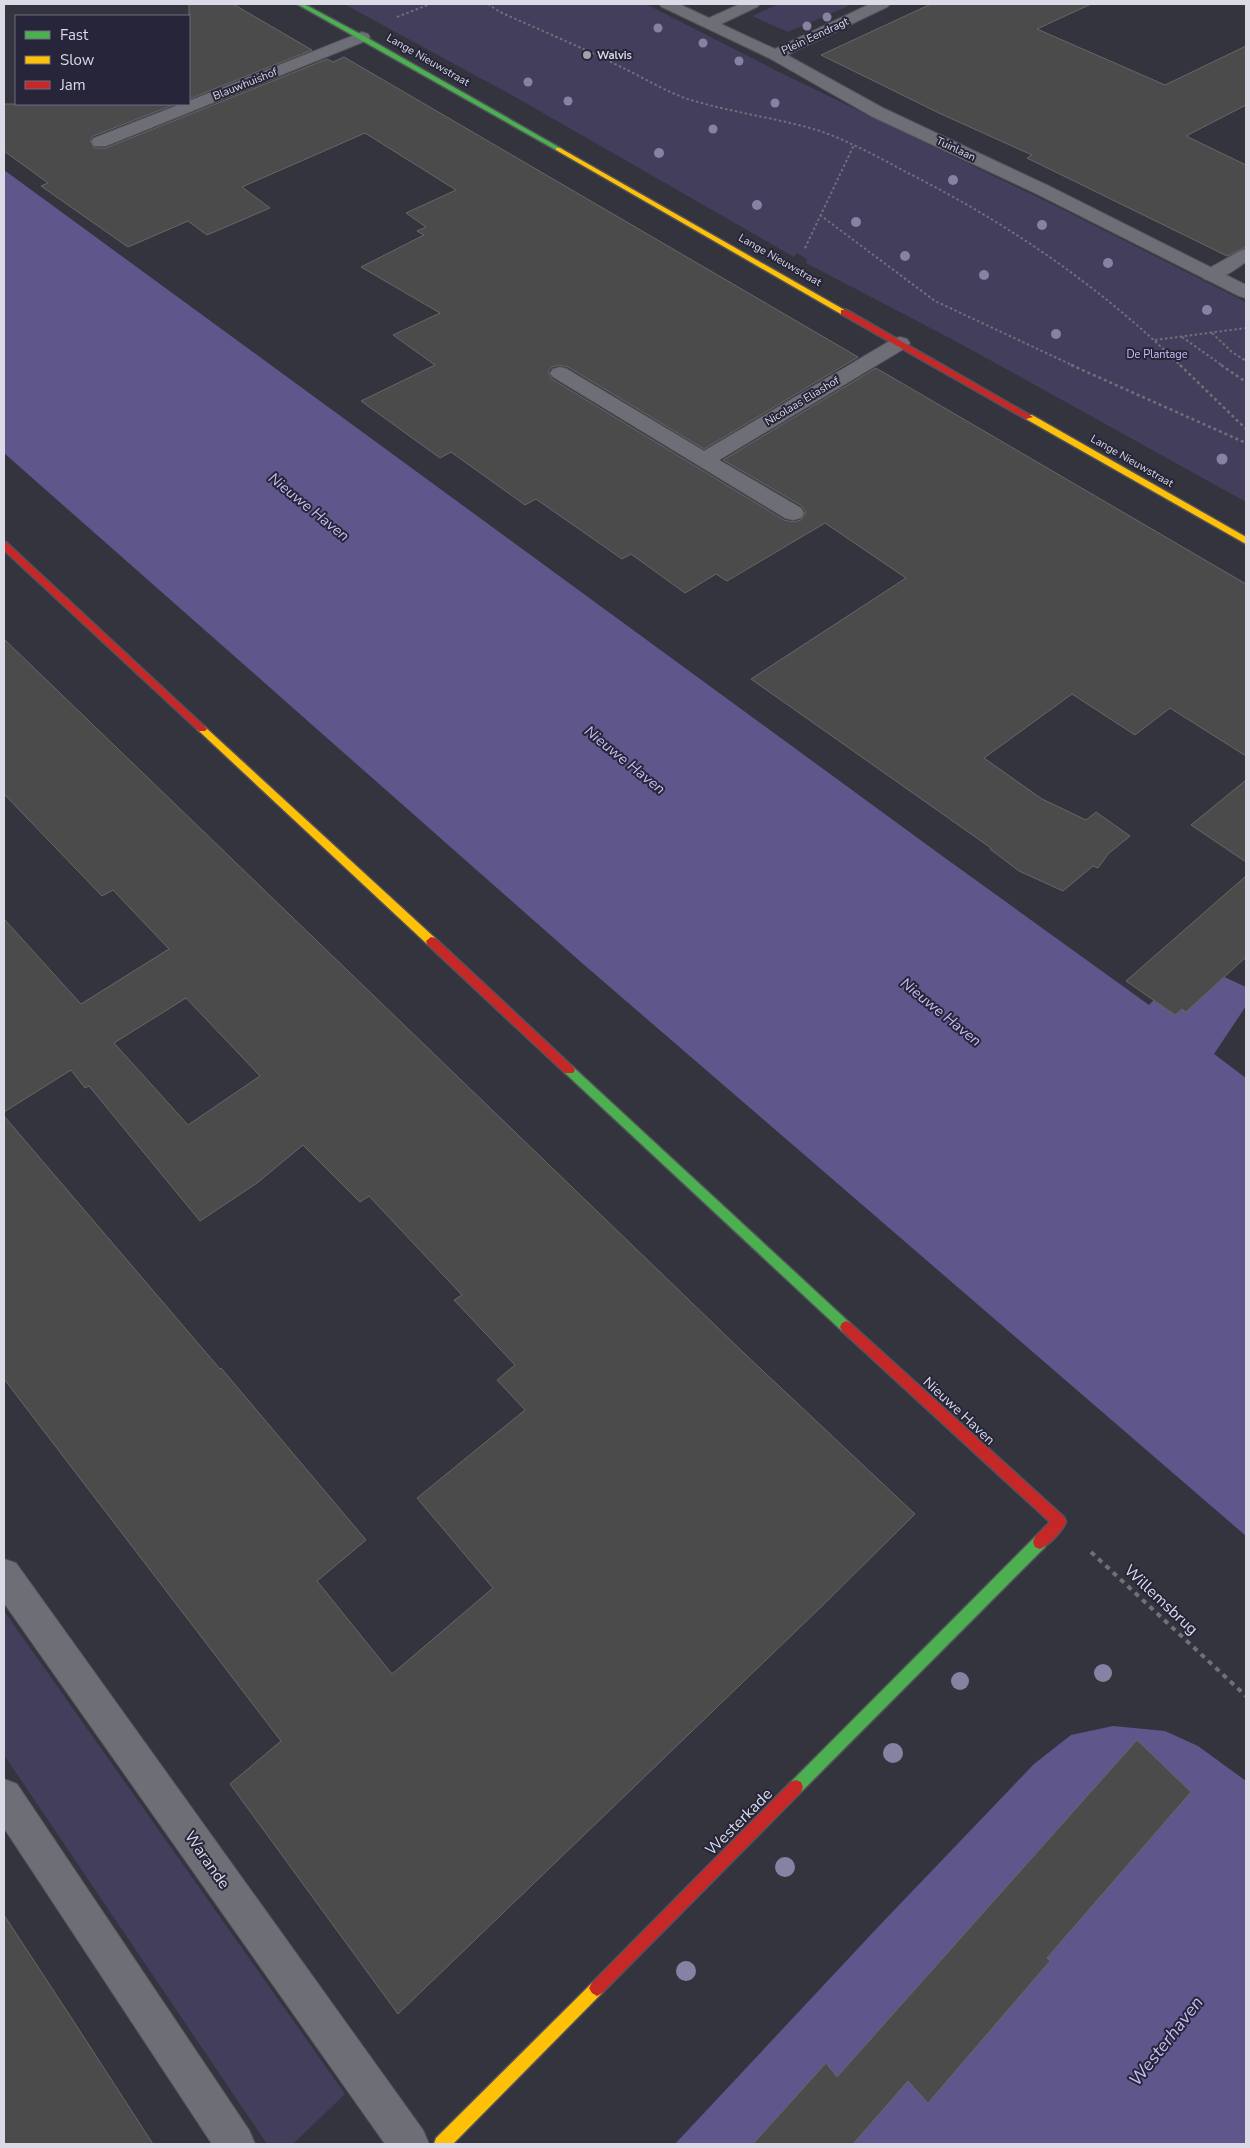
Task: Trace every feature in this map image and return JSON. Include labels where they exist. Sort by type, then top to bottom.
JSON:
[{"type":"street","name":"Lange Nieuwstraat","points":[[300,4],[362,37],[1246,541]]},
{"type":"street","name":"Tuinlaan","points":[[667,4],[775,55],[877,112],[1043,190],[1246,292]]},
{"type":"street","points":[[708,24],[752,4]]},
{"type":"street","name":"Plein Eendragt","points":[[775,55],[882,4]]},
{"type":"street","name":"Blauwhuishof","points":[[100,142],[362,37]]},
{"type":"street","points":[[1211,274],[1246,255]]},
{"type":"street","name":"Nicolaas Eliashof","points":[[705,459],[900,343]]},
{"type":"street","points":[[560,373],[793,513]]},
{"type":"street","name":"Nieuwe Haven","points":[[4,545],[1012,1481],[1059,1522]]},
{"type":"street","name":"Westerkade","points":[[442,2144],[1059,1522]]},
{"type":"street","name":"Warande","points":[[4,1575],[409,2144]]},
{"type":"street","points":[[4,1797],[235,2144]]},
{"type":"path","points":[[488,4],[500,12],[593,53],[690,100],[778,119],[854,144],[934,186],[1008,228],[1078,276],[1155,340],[1246,429]]},
{"type":"path","points":[[790,280],[854,144]]},
{"type":"path","points":[[820,215],[935,301],[1246,444]]},
{"type":"path","points":[[1155,340],[1246,328]]},
{"type":"path","points":[[1212,332],[1232,352],[1246,361]]},
{"type":"path","points":[[1182,337],[1246,382]]},
{"type":"path","name":"Willemsbrug","points":[[1059,1522],[1246,1696]]},
{"type":"green space","name":"De Plantage","points":[[344,4],[646,4],[779,72],[1062,209],[1246,302],[1246,502],[959,343],[806,263],[807,259],[797,253],[794,257],[517,98]]},
{"type":"green space","points":[[779,4],[853,4],[788,32],[752,16]]},
{"type":"green space","points":[[4,1611],[345,2094],[293,2144],[267,2144],[4,1755]]},
{"type":"water","points":[[4,170],[1149,1005],[1190,961],[1246,987],[1246,1006],[1214,1054],[1246,1078],[1246,1536],[582,963],[4,453]]},
{"type":"water","name":"Westerhaven","points":[[1113,1726],[1165,1731],[1198,1746],[1246,1781],[1246,2144],[675,2144],[1034,1764],[1071,1735]]},
{"type":"building","points":[[189,4],[233,4],[312,50],[190,99]]},
{"type":"building","points":[[931,4],[1091,4],[1037,29],[1165,85],[1246,46],[1246,105],[1186,136],[1246,165],[1246,247],[1227,256],[1027,158],[1032,155],[941,114],[821,55]]},
{"type":"building","points":[[344,57],[858,357],[704,449],[568,367],[559,365],[552,367],[548,372],[552,379],[784,520],[793,522],[801,520],[806,512],[802,506],[723,460],[876,368],[1246,584],[1246,756],[1170,708],[1135,735],[1072,694],[984,758],[1042,799],[1086,820],[1096,812],[1130,836],[1108,854],[1098,868],[1093,866],[1063,891],[1019,871],[991,848],[751,679],[906,578],[825,523],[727,581],[716,574],[685,593],[631,554],[622,559],[536,499],[525,505],[451,452],[440,458],[361,401],[435,365],[393,335],[440,313],[361,267],[424,235],[417,231],[426,227],[406,213],[456,190],[365,133],[242,187],[270,208],[207,235],[188,221],[128,247],[41,186],[48,183],[4,151],[4,104],[173,105],[93,136],[90,141],[94,148],[106,148],[327,59],[333,62]]},
{"type":"building","points":[[4,639],[746,1355],[915,1514],[821,1607],[398,2014],[230,1784],[281,1741],[4,1379],[4,1116],[366,1540],[317,1581],[392,1674],[493,1588],[417,1498],[525,1410],[497,1380],[515,1365],[454,1300],[462,1295],[369,1196],[360,1202],[303,1145],[257,1183],[200,1221],[89,1086],[85,1088],[71,1070],[4,1112],[4,919],[81,1004],[169,949],[113,890],[102,896],[4,794]],"holes":[[[186,998],[260,1076],[188,1125],[114,1043]]]},
{"type":"building","points":[[1246,780],[1246,862],[1191,825]]},
{"type":"building","points":[[1246,876],[1246,957],[1186,1012],[1182,1009],[1175,1015],[1126,981]]},
{"type":"building","points":[[1137,1740],[1191,1792],[1047,1958],[1050,1961],[928,2103],[908,2081],[853,2144],[753,2144],[826,2063],[837,2077]]},
{"type":"building","points":[[4,1915],[76,2025],[153,2144],[4,2144]]},
{"type":"traffic: fast","points":[[300,4],[362,37],[558,149]]},
{"type":"traffic: fast","points":[[569,1070],[846,1327]]},
{"type":"traffic: fast","points":[[796,1787],[1040,1542]]},
{"type":"traffic: slow","points":[[558,149],[844,312]]},
{"type":"traffic: slow","points":[[1029,417],[1246,541]]},
{"type":"traffic: slow","points":[[202,729],[431,941]]},
{"type":"traffic: slow","points":[[442,2144],[597,1988]]},
{"type":"traffic: jam","points":[[844,312],[1029,417]]},
{"type":"traffic: jam","points":[[4,545],[202,729]]},
{"type":"traffic: jam","points":[[431,941],[569,1070]]},
{"type":"traffic: jam","points":[[846,1327],[1059,1522],[1040,1542]]},
{"type":"traffic: jam","points":[[597,1988],[796,1787]]},
{"type":"place","name":"Walvis","points":[[587,55]]}]
